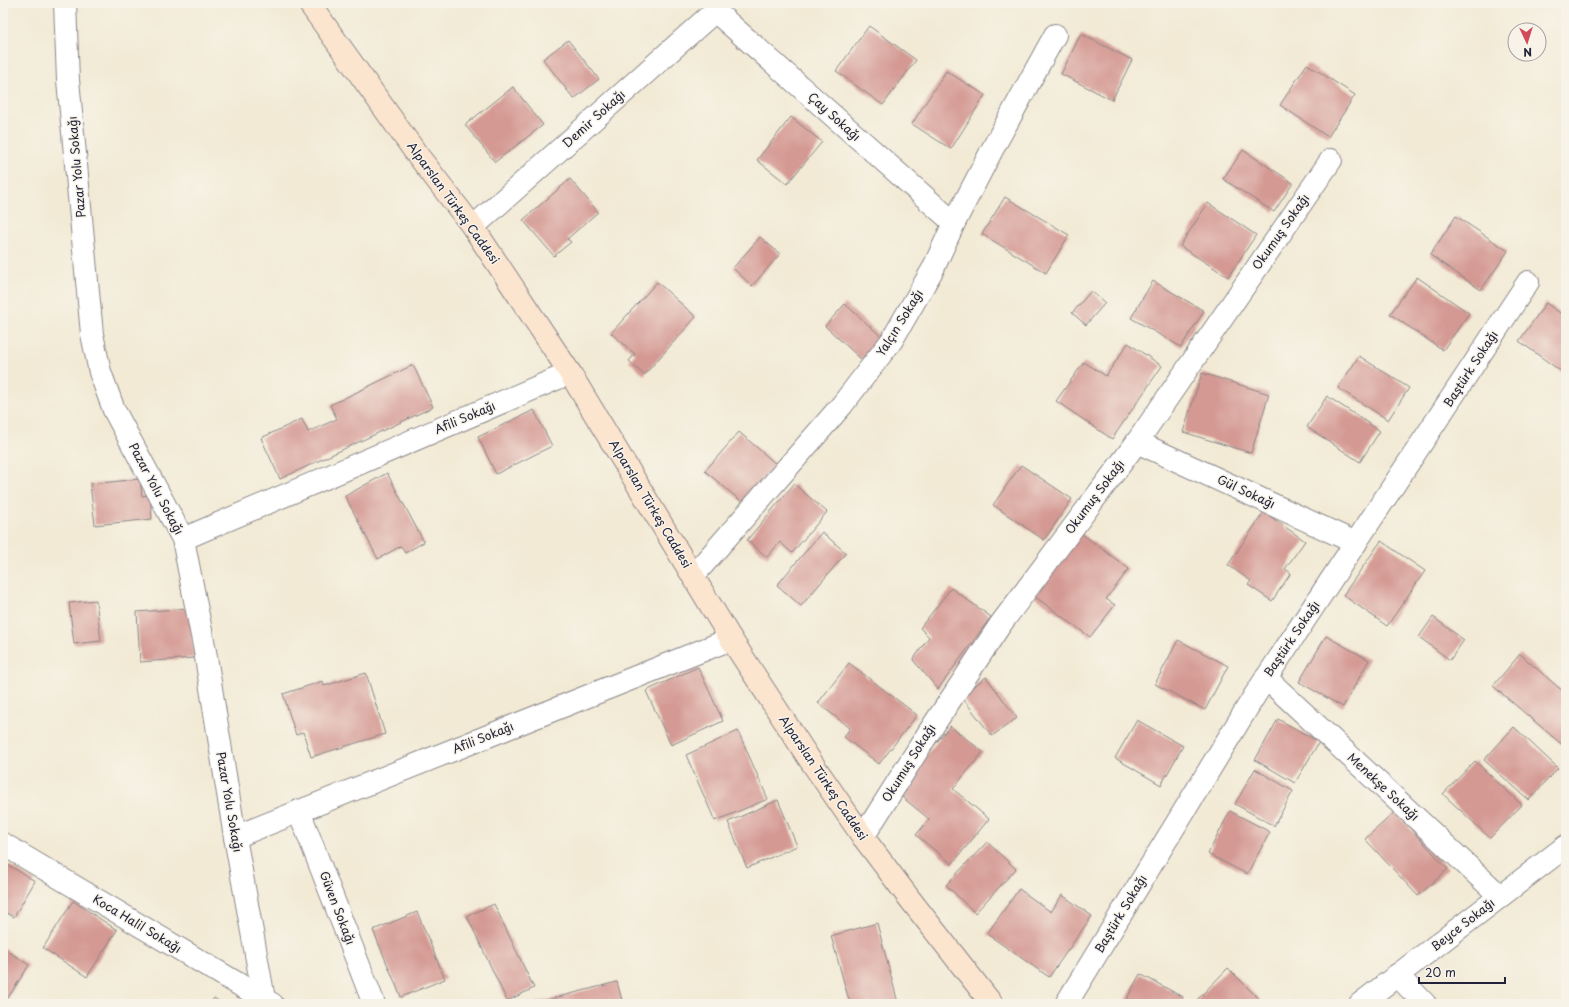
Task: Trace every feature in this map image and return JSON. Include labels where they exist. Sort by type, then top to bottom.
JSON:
[{"type":"street","name":"Pazar Yolu Sokağı","points":[[65,3],[68,80],[92,326],[100,372],[114,410],[183,539],[205,651],[235,837],[268,1002]]},
{"type":"street","name":"Alparslan Türkeş Caddesi","points":[[309,3],[416,153],[473,227],[570,373],[731,639],[808,758],[909,898],[992,1004]]},
{"type":"street","name":"Demir Sokağı","points":[[473,227],[715,11]]},
{"type":"street","name":"Çay Sokağı","points":[[715,11],[954,223]]},
{"type":"street","name":"Yalçın Sokağı","points":[[693,576],[842,405],[892,340],[933,269],[954,223],[993,148],[1055,35]]},
{"type":"street","name":"Okumuş Sokağı","points":[[863,836],[929,732],[1000,625],[1137,442],[1331,160]]},
{"type":"street","name":"Baştürk Sokağı","points":[[1066,1004],[1266,678],[1528,282]]},
{"type":"street","name":"Afili Sokağı","points":[[183,539],[570,373]]},
{"type":"street","name":"Gül Sokağı","points":[[1137,442],[1356,543]]},
{"type":"street","name":"Afili Sokağı","points":[[235,837],[731,639]]},
{"type":"street","name":"Menekşe Sokağı","points":[[1266,678],[1500,896]]},
{"type":"street","name":"Güven Sokağı","points":[[299,811],[374,1004]]},
{"type":"street","name":"Koca Halil Sokağı","points":[[3,844],[268,1002]]},
{"type":"street","name":"Beyce Sokağı","points":[[1360,1004],[1566,846]]},
{"type":"street","points":[[1397,975],[1425,1004]]},
{"type":"building","points":[[869,26],[916,60],[883,105],[836,71]]},
{"type":"building","points":[[1081,34],[1132,60],[1112,100],[1061,74]]},
{"type":"building","points":[[568,40],[599,79],[574,99],[543,59]]},
{"type":"building","points":[[1307,64],[1355,95],[1328,137],[1280,105]]},
{"type":"building","points":[[946,71],[985,95],[951,149],[912,124]]},
{"type":"building","points":[[513,87],[543,125],[495,162],[465,125]]},
{"type":"building","points":[[791,117],[822,142],[787,184],[757,160]]},
{"type":"building","points":[[1243,150],[1293,183],[1274,212],[1223,179]]},
{"type":"building","points":[[570,179],[598,212],[567,239],[571,242],[554,256],[523,220]]},
{"type":"building","points":[[1005,197],[1069,235],[1046,273],[982,234]]},
{"type":"building","points":[[1208,203],[1256,235],[1228,277],[1180,246]]},
{"type":"building","points":[[1456,216],[1508,251],[1481,290],[1430,255]]},
{"type":"building","points":[[760,237],[780,254],[752,286],[733,268]]},
{"type":"building","points":[[1417,277],[1469,313],[1443,350],[1390,314]]},
{"type":"building","points":[[1153,281],[1204,311],[1181,347],[1131,318]]},
{"type":"building","points":[[657,282],[696,317],[644,375],[629,361],[635,354],[611,333]]},
{"type":"building","points":[[1091,291],[1105,303],[1086,325],[1072,313]]},
{"type":"building","points":[[1546,303],[1566,317],[1566,375],[1519,341]]},
{"type":"building","points":[[845,304],[882,337],[861,359],[825,326]]},
{"type":"building","points":[[1128,343],[1162,366],[1112,439],[1056,401],[1084,362],[1106,376]]},
{"type":"building","points":[[1359,356],[1409,388],[1388,420],[1338,388]]},
{"type":"building","points":[[413,365],[433,407],[280,479],[261,438],[302,419],[308,432],[337,419],[330,405]]},
{"type":"building","points":[[1202,373],[1269,394],[1251,453],[1183,432]]},
{"type":"building","points":[[1327,396],[1380,431],[1360,462],[1307,427]]},
{"type":"building","points":[[534,410],[552,446],[496,474],[478,437]]},
{"type":"building","points":[[739,432],[776,464],[742,502],[705,471]]},
{"type":"building","points":[[1021,465],[1072,499],[1044,540],[993,505]]},
{"type":"building","points":[[387,473],[424,542],[405,553],[401,546],[378,559],[345,496]]},
{"type":"building","points":[[140,479],[142,496],[150,495],[152,519],[95,525],[90,484]]},
{"type":"building","points":[[794,484],[827,512],[792,553],[780,542],[767,557],[747,540]]},
{"type":"building","points":[[1264,512],[1305,541],[1285,569],[1291,573],[1272,601],[1248,585],[1251,581],[1228,565]]},
{"type":"building","points":[[822,532],[846,553],[801,606],[777,585]]},
{"type":"building","points":[[1081,533],[1129,569],[1106,599],[1115,605],[1090,637],[1034,596]]},
{"type":"building","points":[[1381,541],[1425,571],[1387,626],[1343,595]]},
{"type":"building","points":[[951,588],[991,617],[938,689],[913,660],[929,637],[920,628]]},
{"type":"building","points":[[96,600],[101,641],[74,644],[69,603]]},
{"type":"building","points":[[190,608],[194,658],[140,662],[137,612]]},
{"type":"building","points":[[1433,617],[1464,640],[1450,660],[1419,637]]},
{"type":"building","points":[[1326,636],[1369,660],[1343,707],[1299,682]]},
{"type":"building","points":[[1178,640],[1228,666],[1205,710],[1155,684]]},
{"type":"building","points":[[1520,654],[1566,694],[1566,748],[1493,686]]},
{"type":"building","points":[[849,663],[917,715],[879,764],[844,737],[850,728],[818,703]]},
{"type":"building","points":[[698,667],[723,721],[671,745],[646,691]]},
{"type":"building","points":[[366,673],[385,734],[311,757],[303,732],[296,735],[283,694],[323,681],[324,686]]},
{"type":"building","points":[[986,677],[1017,718],[992,736],[961,696]]},
{"type":"building","points":[[1278,719],[1319,742],[1295,783],[1255,760]]},
{"type":"building","points":[[1137,720],[1183,746],[1161,785],[1115,758]]},
{"type":"building","points":[[950,726],[983,752],[953,789],[989,819],[952,864],[916,835],[929,819],[896,792]]},
{"type":"building","points":[[1514,727],[1558,768],[1529,800],[1484,760]]},
{"type":"building","points":[[738,731],[768,799],[715,821],[686,755]]},
{"type":"building","points":[[1475,761],[1522,805],[1490,838],[1443,794]]},
{"type":"building","points":[[1255,769],[1293,791],[1274,826],[1235,804]]},
{"type":"building","points":[[778,800],[797,846],[747,868],[728,822]]},
{"type":"building","points":[[1230,811],[1270,832],[1247,874],[1208,854]]},
{"type":"building","points":[[1395,812],[1448,869],[1418,896],[1365,839]]},
{"type":"building","points":[[987,842],[1016,869],[975,913],[946,885]]},
{"type":"building","points":[[3,862],[35,881],[14,917],[3,911]]},
{"type":"building","points":[[1019,889],[1051,912],[1062,895],[1092,916],[1049,977],[987,934]]},
{"type":"building","points":[[73,901],[117,930],[87,977],[43,948]]},
{"type":"building","points":[[494,904],[534,988],[507,1001],[467,916]]},
{"type":"building","points":[[417,912],[445,979],[401,997],[373,930]]},
{"type":"building","points":[[877,923],[898,1003],[850,1004],[831,936]]},
{"type":"building","points":[[3,948],[29,965],[4,1004],[3,1004]]},
{"type":"building","points":[[1228,968],[1264,1004],[1193,1004]]},
{"type":"building","points":[[1140,974],[1183,997],[1180,1004],[1124,1004]]},
{"type":"building","points":[[617,982],[623,1004],[535,1004],[535,1003]]},
{"type":"building","points":[[214,998],[223,1004],[210,1004]]}]
